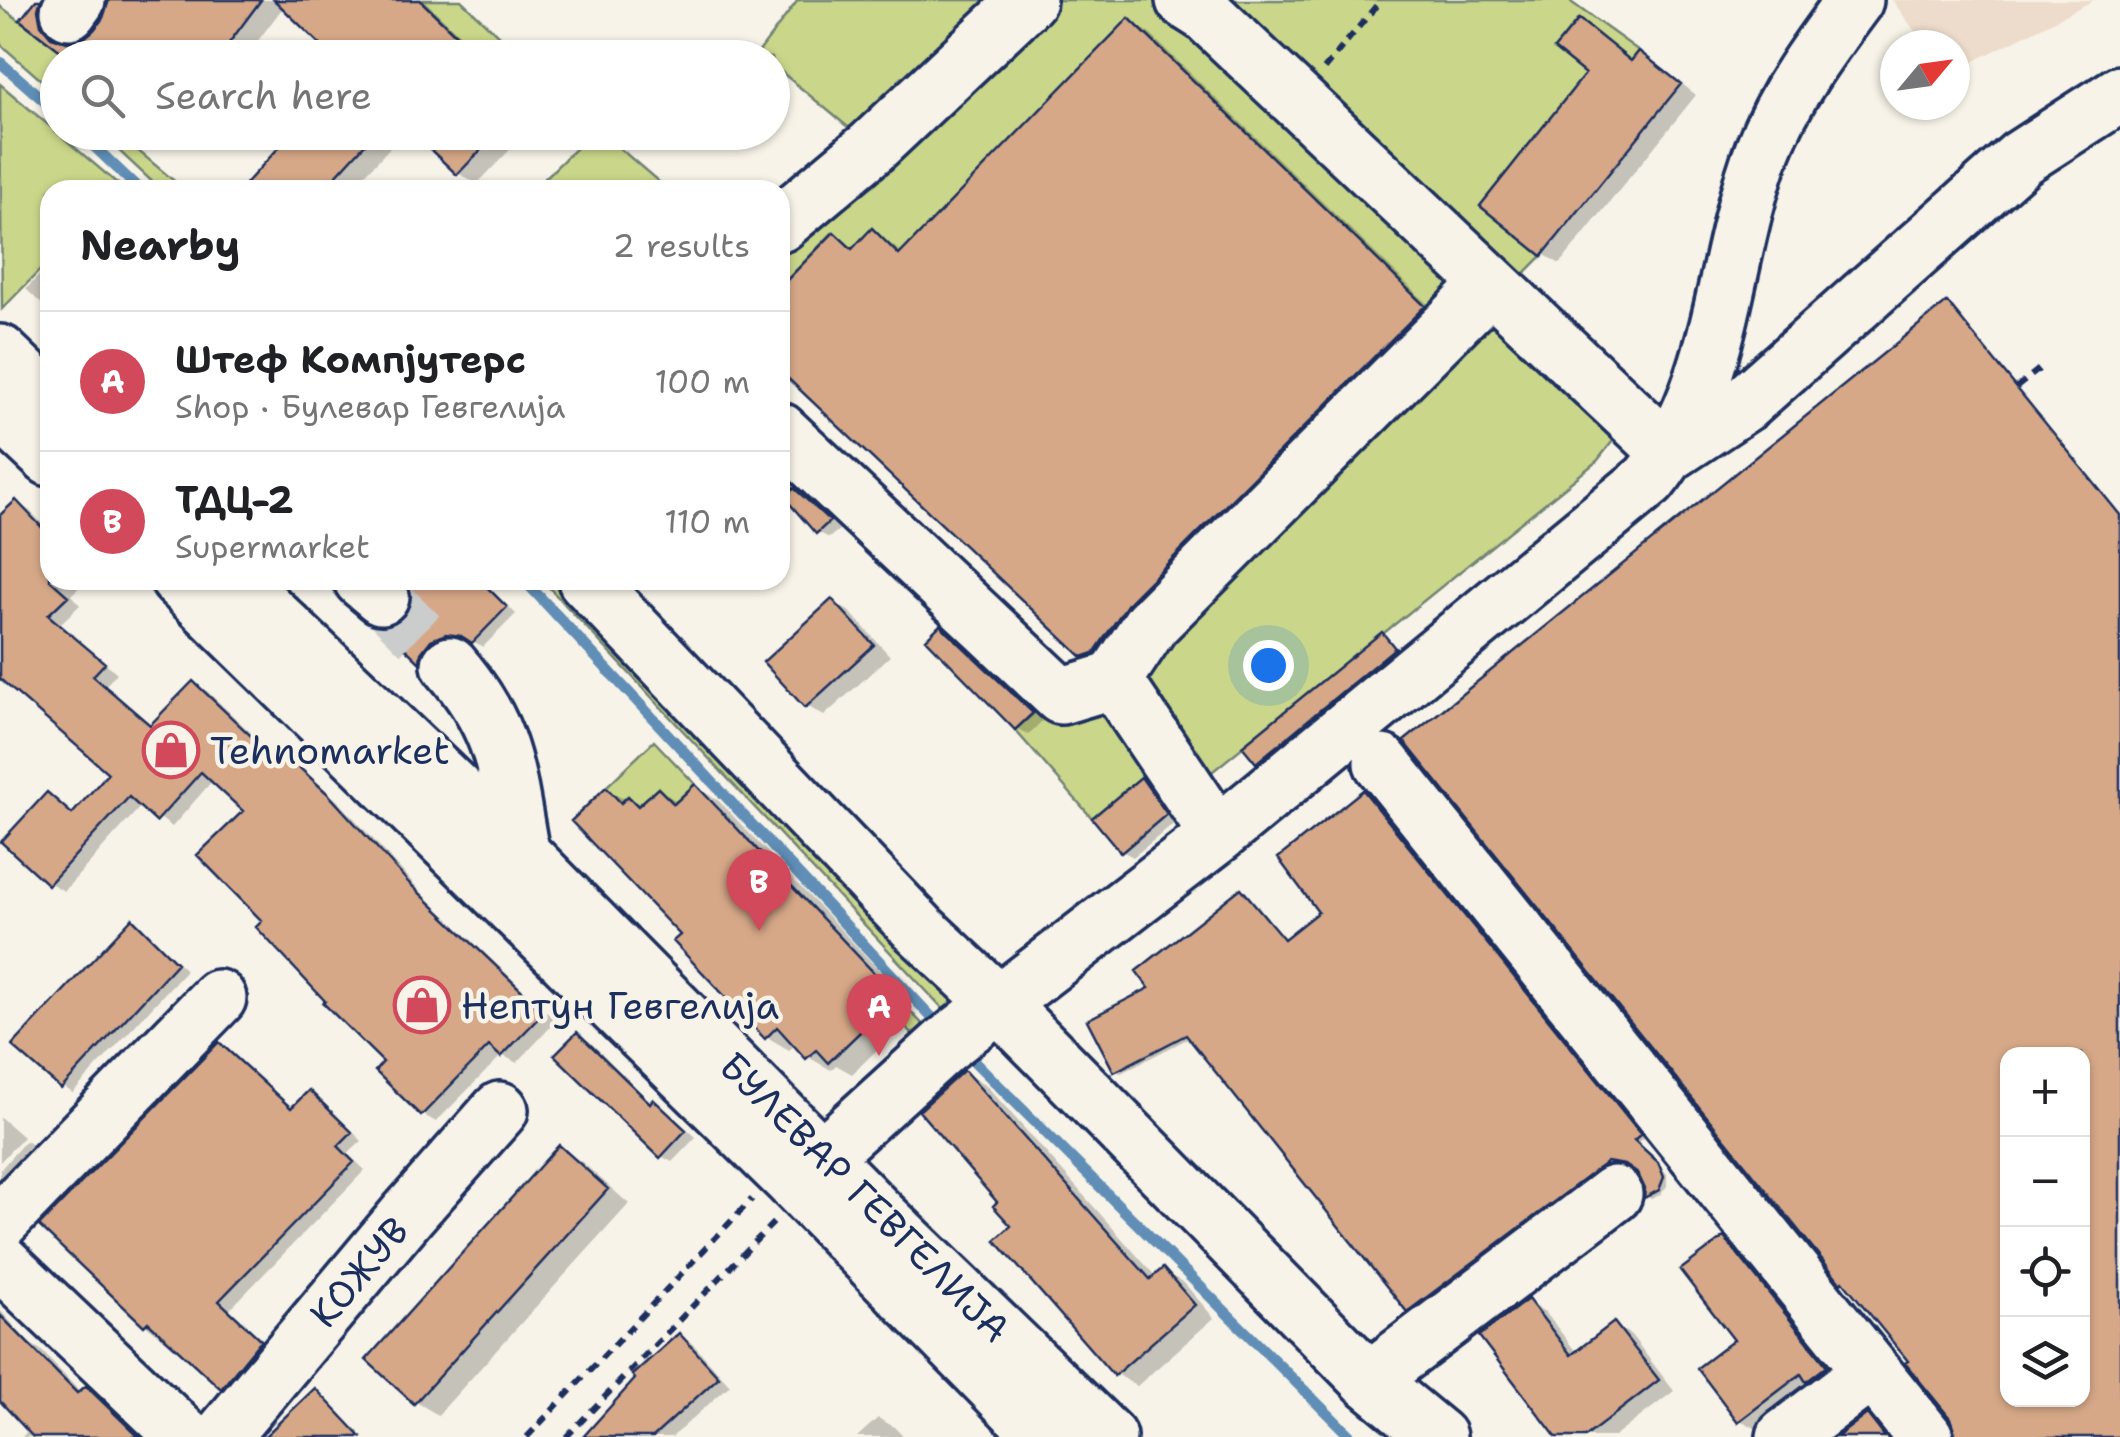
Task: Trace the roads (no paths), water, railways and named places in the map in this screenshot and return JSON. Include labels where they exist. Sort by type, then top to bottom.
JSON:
[{"type":"main road","points":[[790,216],[872,148],[1028,0]]},
{"type":"main road","points":[[1184,0],[1206,14],[1670,453]]},
{"type":"main road","points":[[800,1174],[933,1055],[1218,835],[1648,480],[1670,453],[1707,366],[1763,150],[1784,104],[1854,0]]},
{"type":"main road","points":[[1670,453],[1744,404],[2021,158],[2120,94]]},
{"type":"main road","points":[[790,440],[1061,696],[1114,680],[1151,624],[1491,284]]},
{"type":"main road","points":[[0,353],[40,391]]},
{"type":"main road","points":[[0,411],[40,449]]},
{"type":"main road","name":"БУЛЕВАР ГЕВГЕЛИЈА","points":[[189,590],[800,1174],[1108,1437]]},
{"type":"main road","name":"БУЛЕВАР ГЕВГЕЛИЈА","points":[[245,590],[520,854],[800,1174],[1044,1437]]},
{"type":"main road","points":[[596,590],[919,929],[998,1003],[1369,1380],[1438,1437]]},
{"type":"main road","points":[[450,665],[476,694],[492,722],[504,756],[520,854]]},
{"type":"main road","points":[[1114,680],[1218,835]]},
{"type":"main road","points":[[1382,763],[1925,1437]]},
{"type":"main road","points":[[0,1222],[218,998]]},
{"type":"main road","name":"КОЖУВ","points":[[221,1437],[500,1110]]},
{"type":"main road","points":[[1369,1380],[1614,1194]]},
{"type":"main road","points":[[0,1261],[185,1437]]},
{"type":"main road","points":[[1785,1437],[1871,1372]]},
{"type":"waterway","points":[[0,62],[40,97]]},
{"type":"waterway","points":[[98,150],[129,180]]},
{"type":"waterway","points":[[533,590],[936,1022]]},
{"type":"waterway","points":[[968,1055],[1351,1437]]},
{"type":"tunnel","points":[[381,596],[450,665]]},
{"type":"place","name":"Tehnomarket","points":[[171,750]]},
{"type":"place","name":"ТДЦ-2","points":[[759,931]]},
{"type":"place","name":"Нептун Гевгелија","points":[[422,1005]]},
{"type":"place","name":"Штеф Компјутерс","points":[[879,1056]]}]
